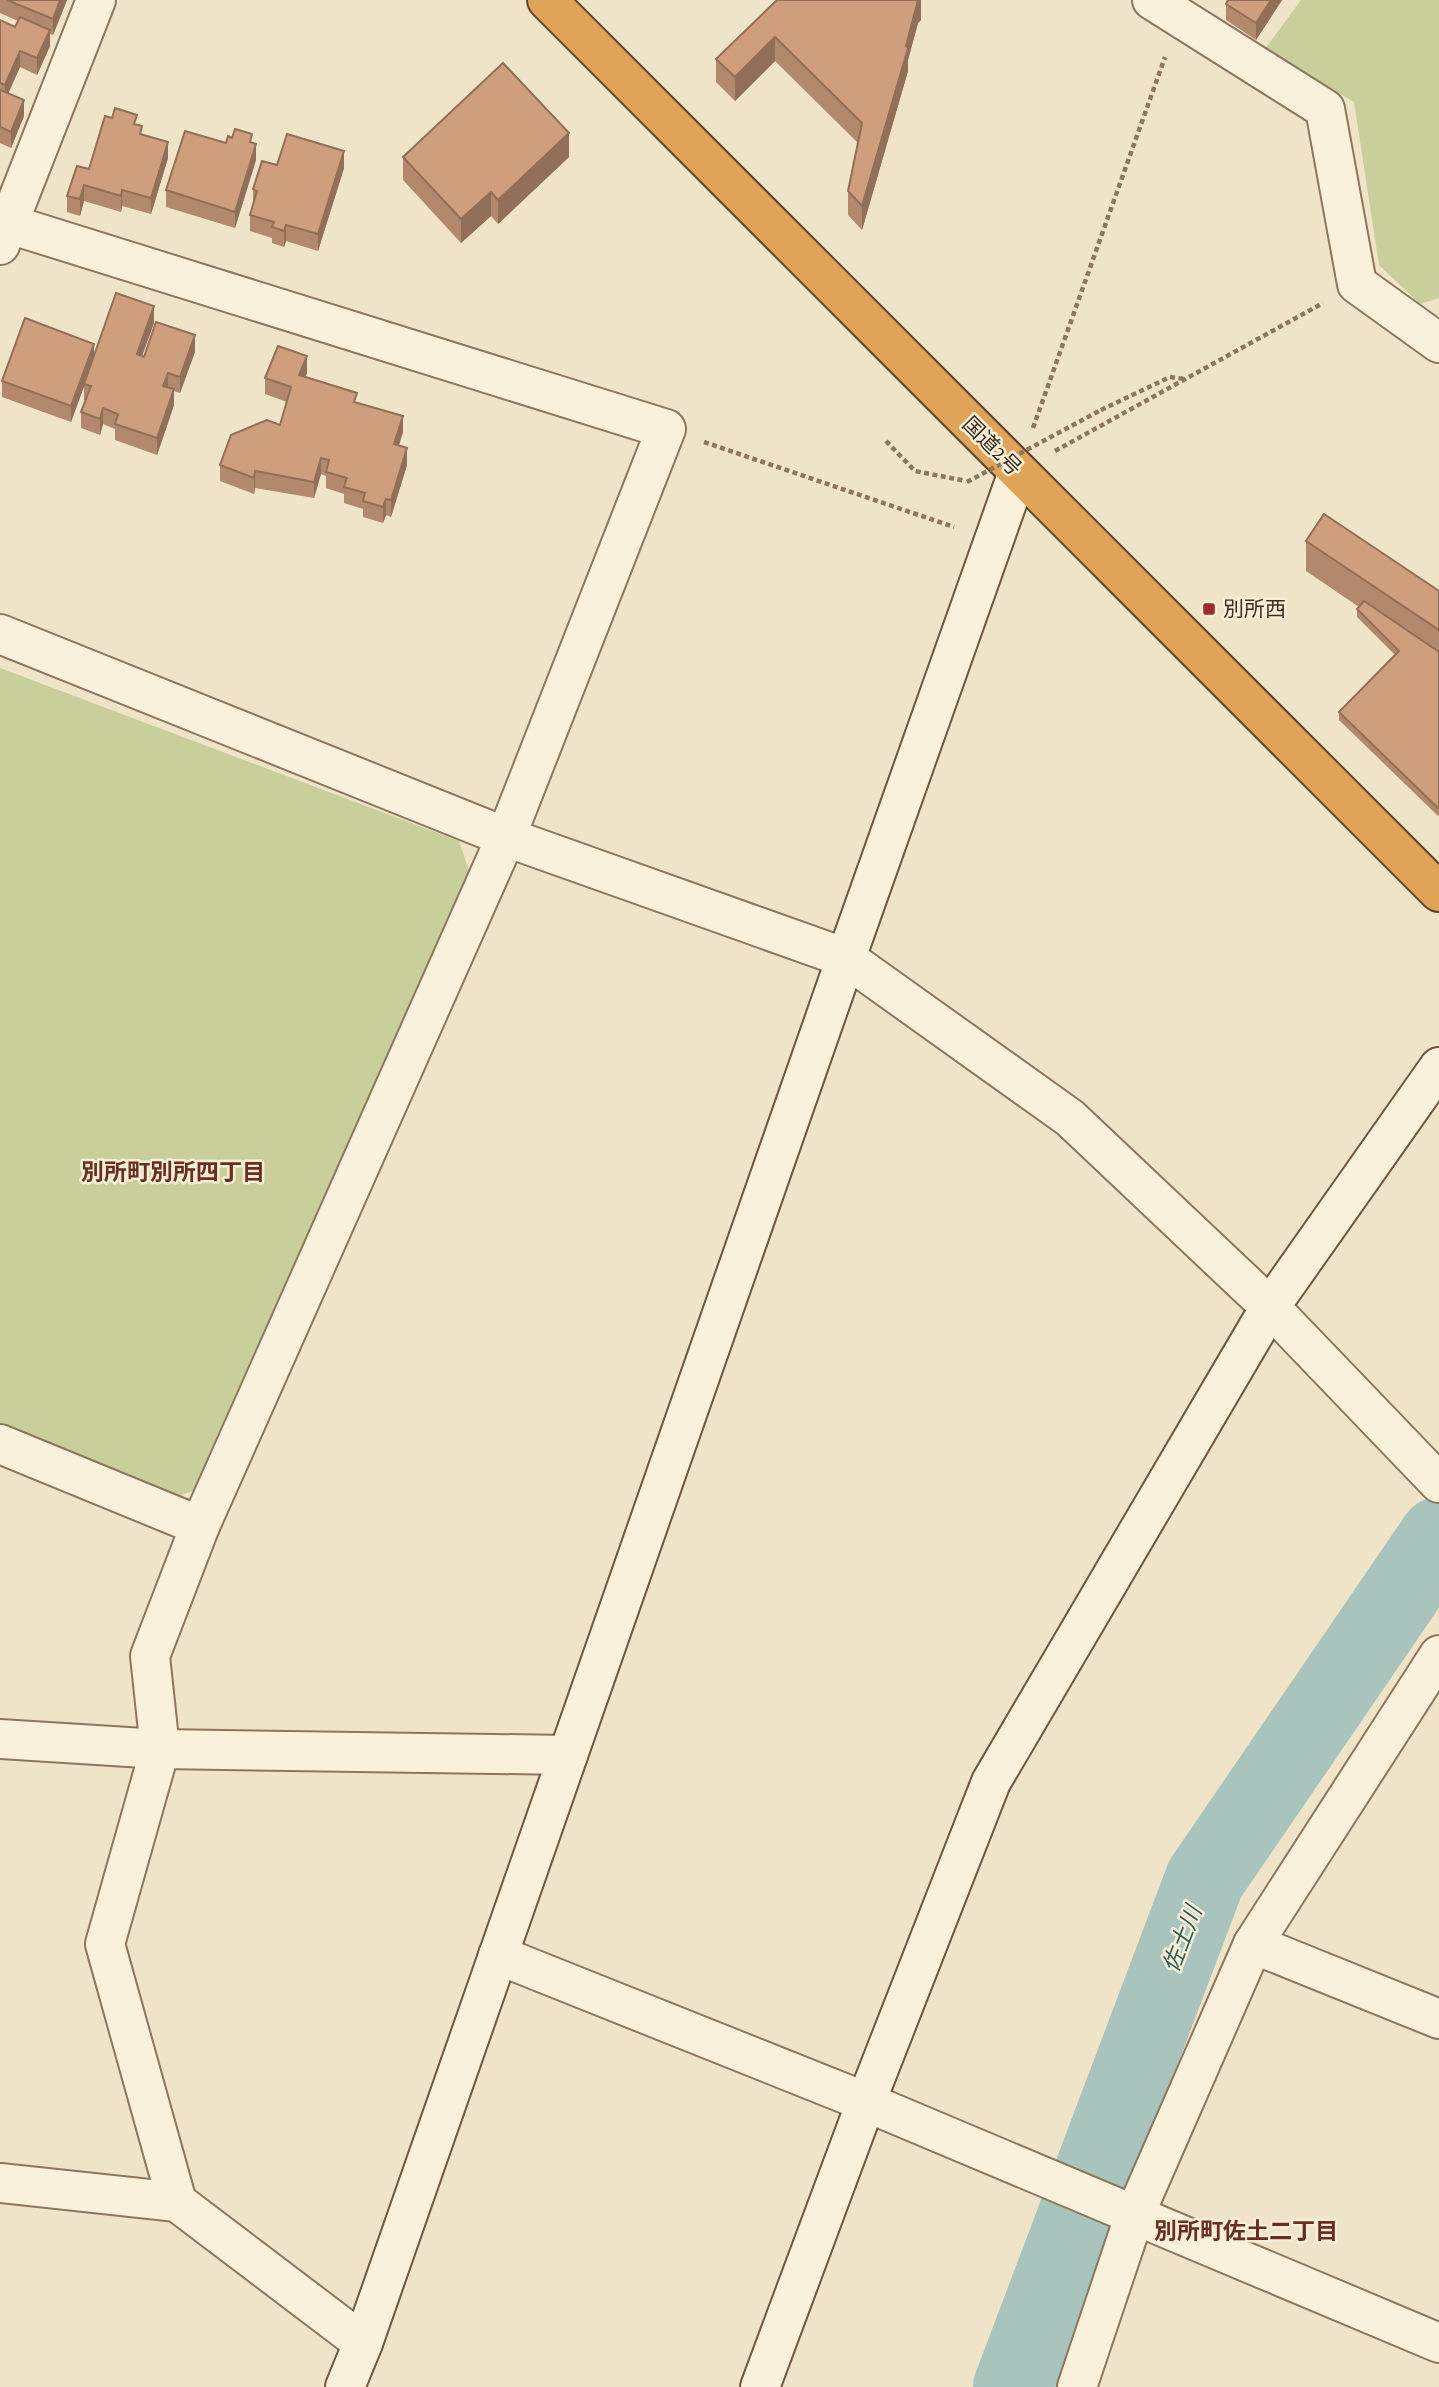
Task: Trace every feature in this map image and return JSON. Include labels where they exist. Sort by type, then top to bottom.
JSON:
[{"type":"highway","name":"国道2号","points":[[547,0],[1022,459],[1439,892]]},
{"type":"street","points":[[96,0],[3,230],[666,429],[506,836],[200,1526],[150,1656],[160,1749],[105,1944],[177,2202]]},
{"type":"street","points":[[1166,9],[1325,109],[1357,284],[1439,343]]},
{"type":"street","points":[[345,2387],[363,2343],[1022,459]]},
{"type":"street","points":[[0,634],[506,836],[846,958],[1070,1118],[1270,1307],[1439,1483]]},
{"type":"street","points":[[760,2387],[866,2102],[990,1782],[1270,1307],[1439,1067]]},
{"type":"street","points":[[0,1444],[200,1526]]},
{"type":"street","points":[[1077,2387],[1101,2200],[1253,1944],[1439,1655]]},
{"type":"street","points":[[0,1739],[160,1749],[568,1755]]},
{"type":"street","points":[[1253,1944],[1439,2020]]},
{"type":"street","points":[[498,1955],[866,2102],[1439,2343]]},
{"type":"street","points":[[0,2183],[177,2202],[363,2343]]},
{"type":"path","points":[[1032,433],[1166,9]]},
{"type":"path","points":[[1022,459],[1185,379],[1357,284]]},
{"type":"path","points":[[886,441],[915,471],[967,482],[1101,410],[1170,377],[1185,379]]},
{"type":"path","points":[[666,429],[993,540]]},
{"type":"green space","points":[[1301,0],[1439,0],[1439,298],[1420,304],[1379,265],[1354,102],[1264,50]]},
{"type":"green space","points":[[0,668],[459,841],[469,870],[198,1489],[166,1501],[0,1429]]},
{"type":"building","points":[[7,0],[60,0],[53,19]]},
{"type":"building","points":[[777,0],[918,0],[906,46],[908,48],[862,206],[848,191],[862,123],[775,37],[735,77],[716,59]]},
{"type":"building","points":[[1228,0],[1271,0],[1256,23],[1226,4]]},
{"type":"building","points":[[20,17],[50,30],[37,58],[20,51],[5,85],[0,83],[0,20],[15,27]]},
{"type":"building","points":[[503,63],[569,133],[498,200],[491,192],[461,219],[403,157]]},
{"type":"building","points":[[0,90],[24,100],[11,132],[0,127]]},
{"type":"building","points":[[115,108],[137,115],[134,124],[142,126],[140,134],[168,142],[151,198],[122,190],[121,196],[84,185],[80,199],[67,196],[77,166],[89,169],[105,116],[112,118]]},
{"type":"building","points":[[235,129],[252,134],[250,142],[256,144],[235,212],[166,190],[185,131],[226,143],[228,136],[232,138]]},
{"type":"building","points":[[287,134],[344,151],[318,234],[286,225],[284,231],[272,227],[274,222],[250,215],[257,191],[253,189],[262,161],[277,165]]},
{"type":"building","points":[[116,293],[154,306],[137,354],[144,357],[156,322],[195,335],[180,377],[168,373],[163,386],[174,389],[157,438],[115,424],[118,414],[103,408],[100,419],[81,412],[91,386],[84,384]]},
{"type":"building","points":[[25,318],[94,344],[71,406],[2,381]]},
{"type":"building","points":[[278,346],[307,356],[299,375],[357,393],[354,402],[403,416],[394,444],[407,448],[391,500],[386,499],[383,507],[363,501],[365,493],[344,487],[347,478],[326,472],[329,460],[321,458],[314,482],[255,471],[254,478],[220,465],[231,435],[267,420],[280,425],[291,387],[265,378]]},
{"type":"building","points":[[1324,514],[1439,591],[1439,630],[1306,541]]},
{"type":"building","points":[[1364,601],[1439,652],[1438,808],[1339,712],[1399,651],[1357,609]]},
{"type":"waterway","name":"佐土川","points":[[1013,2387],[1205,1879],[1439,1537]]},
{"type":"place","name":"別所西","points":[[1209,609]]},
{"type":"district","name":"別所町別所四丁目","points":[[173,1172]]},
{"type":"district","name":"別所町佐土二丁目","points":[[1246,2231]]}]
